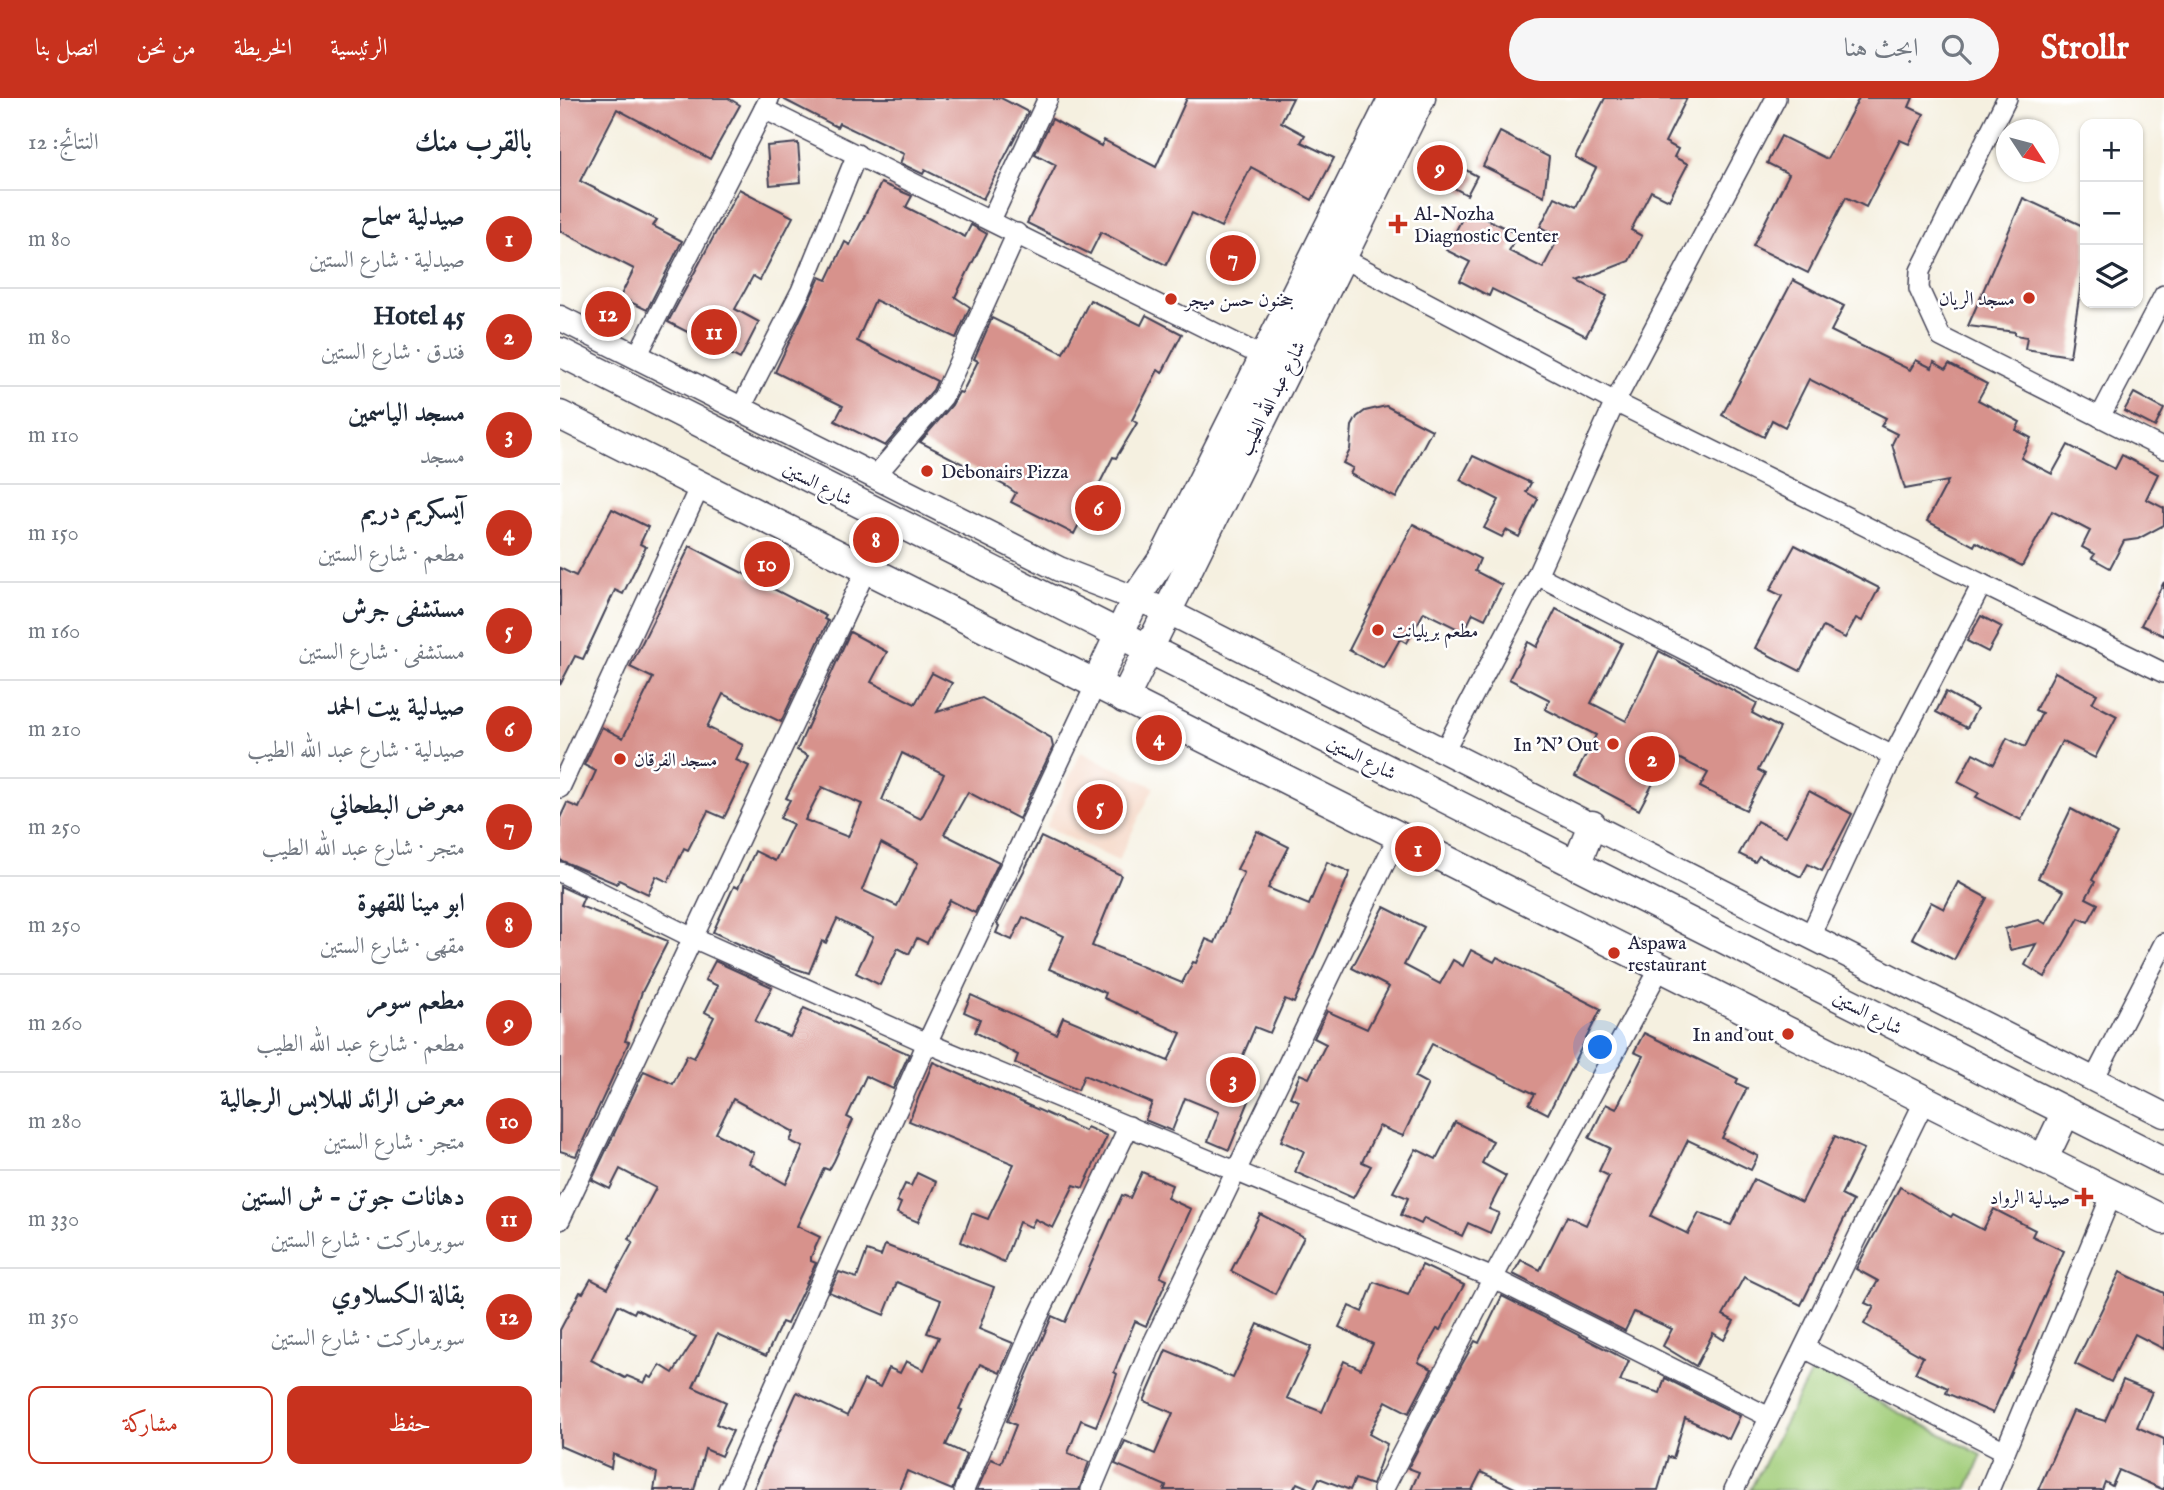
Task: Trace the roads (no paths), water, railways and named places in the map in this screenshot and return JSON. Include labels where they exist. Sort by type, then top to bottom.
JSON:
[{"type":"main road","name":"شارع عبد الله الطيب","points":[[1331,252],[1393,98]]},
{"type":"main road","name":"شارع عبد الله الطيب","points":[[1124,699],[1275,363],[1331,252],[1421,98]]},
{"type":"main road","name":"شارع الستين","points":[[560,352],[2164,1161]]},
{"type":"main road","name":"شارع عبد الله الطيب","points":[[1095,685],[1137,596],[1164,557],[1275,363]]},
{"type":"main road","points":[[560,415],[2164,1220]]},
{"type":"main road","points":[[1576,865],[1592,825]]},
{"type":"main road","points":[[2043,1160],[2066,1112]]},
{"type":"street","points":[[991,220],[1048,98]]},
{"type":"street","points":[[1444,751],[1537,575],[1615,402],[1776,98]]},
{"type":"street","points":[[2007,98],[1920,271],[1919,289],[1941,337],[2164,449]]},
{"type":"street","points":[[637,356],[767,104],[857,154],[1275,363]]},
{"type":"street","points":[[741,408],[802,291],[857,154]]},
{"type":"street","points":[[876,475],[943,397],[1017,233]]},
{"type":"street","points":[[1331,252],[1615,402],[2164,673]]},
{"type":"street","points":[[2100,417],[2164,295]]},
{"type":"street","points":[[560,318],[1059,569],[1137,596],[2164,1115]]},
{"type":"street","points":[[560,788],[700,486]]},
{"type":"street","points":[[560,1220],[866,570]]},
{"type":"street","points":[[1537,575],[1893,756]]},
{"type":"street","points":[[1810,936],[1893,756],[1982,584]]},
{"type":"street","points":[[729,1490],[927,1043],[1095,685]]},
{"type":"street","points":[[1091,1490],[1150,1349],[1239,1171],[1398,836]]},
{"type":"street","points":[[560,873],[691,937],[927,1043],[1493,1278],[1769,1417]]},
{"type":"street","points":[[2094,1079],[2164,943]]},
{"type":"street","points":[[1383,1490],[1493,1278],[1660,968]]},
{"type":"street","points":[[1734,1490],[1925,1100]]},
{"type":"street","points":[[964,1490],[1034,1325],[1129,1126]]},
{"type":"street","points":[[1989,1490],[2112,1194]]},
{"type":"street","points":[[1804,1348],[2005,1451]]},
{"type":"place","name":"مطعم سومر","points":[[1440,168]]},
{"type":"place","name":"Al-Nozha Diagnostic Center","points":[[1398,224]]},
{"type":"place","name":"معرض البطحاني","points":[[1233,258]]},
{"type":"place","name":"مسجد الريان","points":[[2029,298]]},
{"type":"place","name":"جخنون حسن ميجر","points":[[1171,299]]},
{"type":"place","name":"بقالة الكسلاوي","points":[[608,314]]},
{"type":"place","name":"دهانات جوتن - ش الستين","points":[[714,332]]},
{"type":"place","name":"Debonairs Pizza","points":[[927,471]]},
{"type":"place","name":"صيدلية بيت الحمد","points":[[1098,508]]},
{"type":"place","name":"ابو مينا للقهوة","points":[[876,540]]},
{"type":"place","name":"معرض الرائد للملابس الرجالية","points":[[767,564]]},
{"type":"place","name":"مطعم بريليانت","points":[[1378,630]]},
{"type":"place","name":"آيسكريم دريم","points":[[1159,738]]},
{"type":"place","name":"In 'N' Out","points":[[1613,744]]},
{"type":"place","name":"مسجد الفرقان","points":[[620,759]]},
{"type":"place","name":"Hotel 45","points":[[1652,759]]},
{"type":"place","name":"مستشفى جرش","points":[[1100,807]]},
{"type":"place","name":"صيدلية سماح","points":[[1418,849]]},
{"type":"place","name":"Aspawa restaurant","points":[[1614,953]]},
{"type":"place","name":"In and out","points":[[1788,1034]]},
{"type":"place","name":"مسجد الياسمين","points":[[1233,1080]]},
{"type":"place","name":"صيدلية الرواد","points":[[2084,1197]]}]
